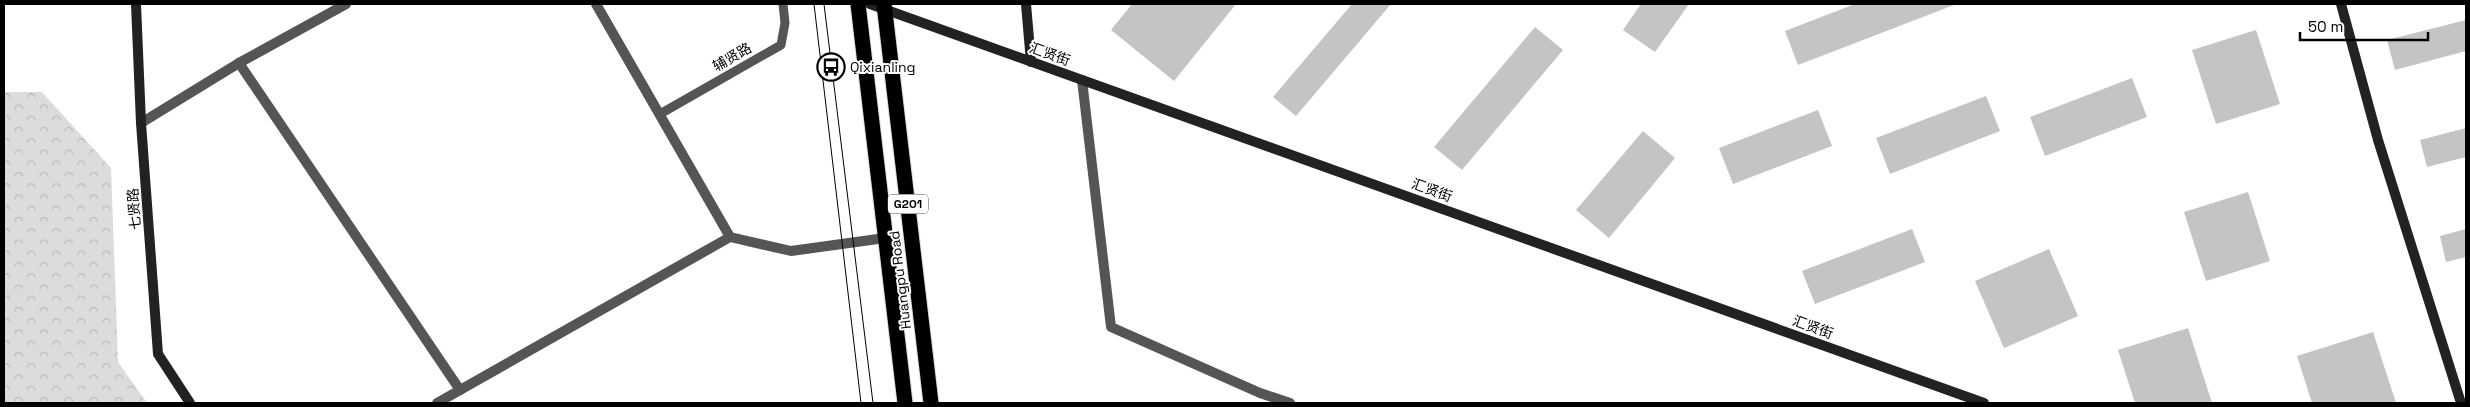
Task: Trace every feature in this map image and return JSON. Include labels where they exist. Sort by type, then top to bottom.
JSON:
[{"type":"highway","name":"Huangpu Road","points":[[858,4],[905,403]]},
{"type":"highway","name":"Huangpu Road","points":[[884,6],[931,403]]},
{"type":"street","name":"七贤路","points":[[136,4],[158,354],[190,403]]},
{"type":"street","points":[[142,123],[239,63],[346,4]]},
{"type":"street","points":[[596,4],[730,236]]},
{"type":"street","name":"汇贤街","points":[[870,4],[884,6],[1031,62],[1963,400],[1984,403]]},
{"type":"street","points":[[1026,4],[1031,62]]},
{"type":"street","points":[[2341,4],[2378,140],[2461,403]]},
{"type":"street","points":[[239,63],[460,390]]},
{"type":"street","points":[[1082,80],[1111,327],[1260,393],[1290,403]]},
{"type":"street","points":[[437,403],[730,236],[791,250],[886,238]]},
{"type":"lane","name":"辅贤路","points":[[660,114],[781,45],[785,23],[783,4]]},
{"type":"green space","points":[[4,92],[42,92],[111,168],[118,362],[147,403],[4,403]]},
{"type":"building","points":[[1132,4],[1236,4],[1174,81],[1111,30]]},
{"type":"building","points":[[1352,4],[1391,4],[1296,116],[1273,97]]},
{"type":"building","points":[[1641,4],[1689,4],[1655,52],[1623,30]]},
{"type":"building","points":[[1855,4],[1954,5],[1798,65],[1785,31]]},
{"type":"building","points":[[2466,20],[2466,51],[2395,70],[2387,40]]},
{"type":"building","points":[[1535,27],[1563,50],[1462,170],[1434,147]]},
{"type":"building","points":[[2256,30],[2280,104],[2216,124],[2192,50]]},
{"type":"building","points":[[2132,78],[2147,117],[2045,156],[2030,117]]},
{"type":"building","points":[[1986,96],[2000,131],[1890,174],[1876,138]]},
{"type":"building","points":[[1818,110],[1832,146],[1733,184],[1719,148]]},
{"type":"building","points":[[2466,128],[2466,157],[2427,167],[2420,140]]},
{"type":"building","points":[[1643,131],[1675,158],[1609,238],[1576,210]]},
{"type":"building","points":[[2248,192],[2270,261],[2206,281],[2184,212]]},
{"type":"building","points":[[1912,229],[1925,262],[1815,304],[1802,271]]},
{"type":"building","points":[[2466,229],[2466,257],[2446,262],[2440,236]]},
{"type":"building","points":[[2049,249],[2078,316],[2004,348],[1975,281]]},
{"type":"building","points":[[2188,328],[2212,403],[2135,403],[2118,350]]},
{"type":"building","points":[[2373,332],[2396,403],[2312,403],[2297,356]]},
{"type":"tram line","points":[[814,4],[861,403]]},
{"type":"tram line","points":[[824,4],[873,403]]},
{"type":"place","name":"Qixianling","points":[[831,67]]}]
